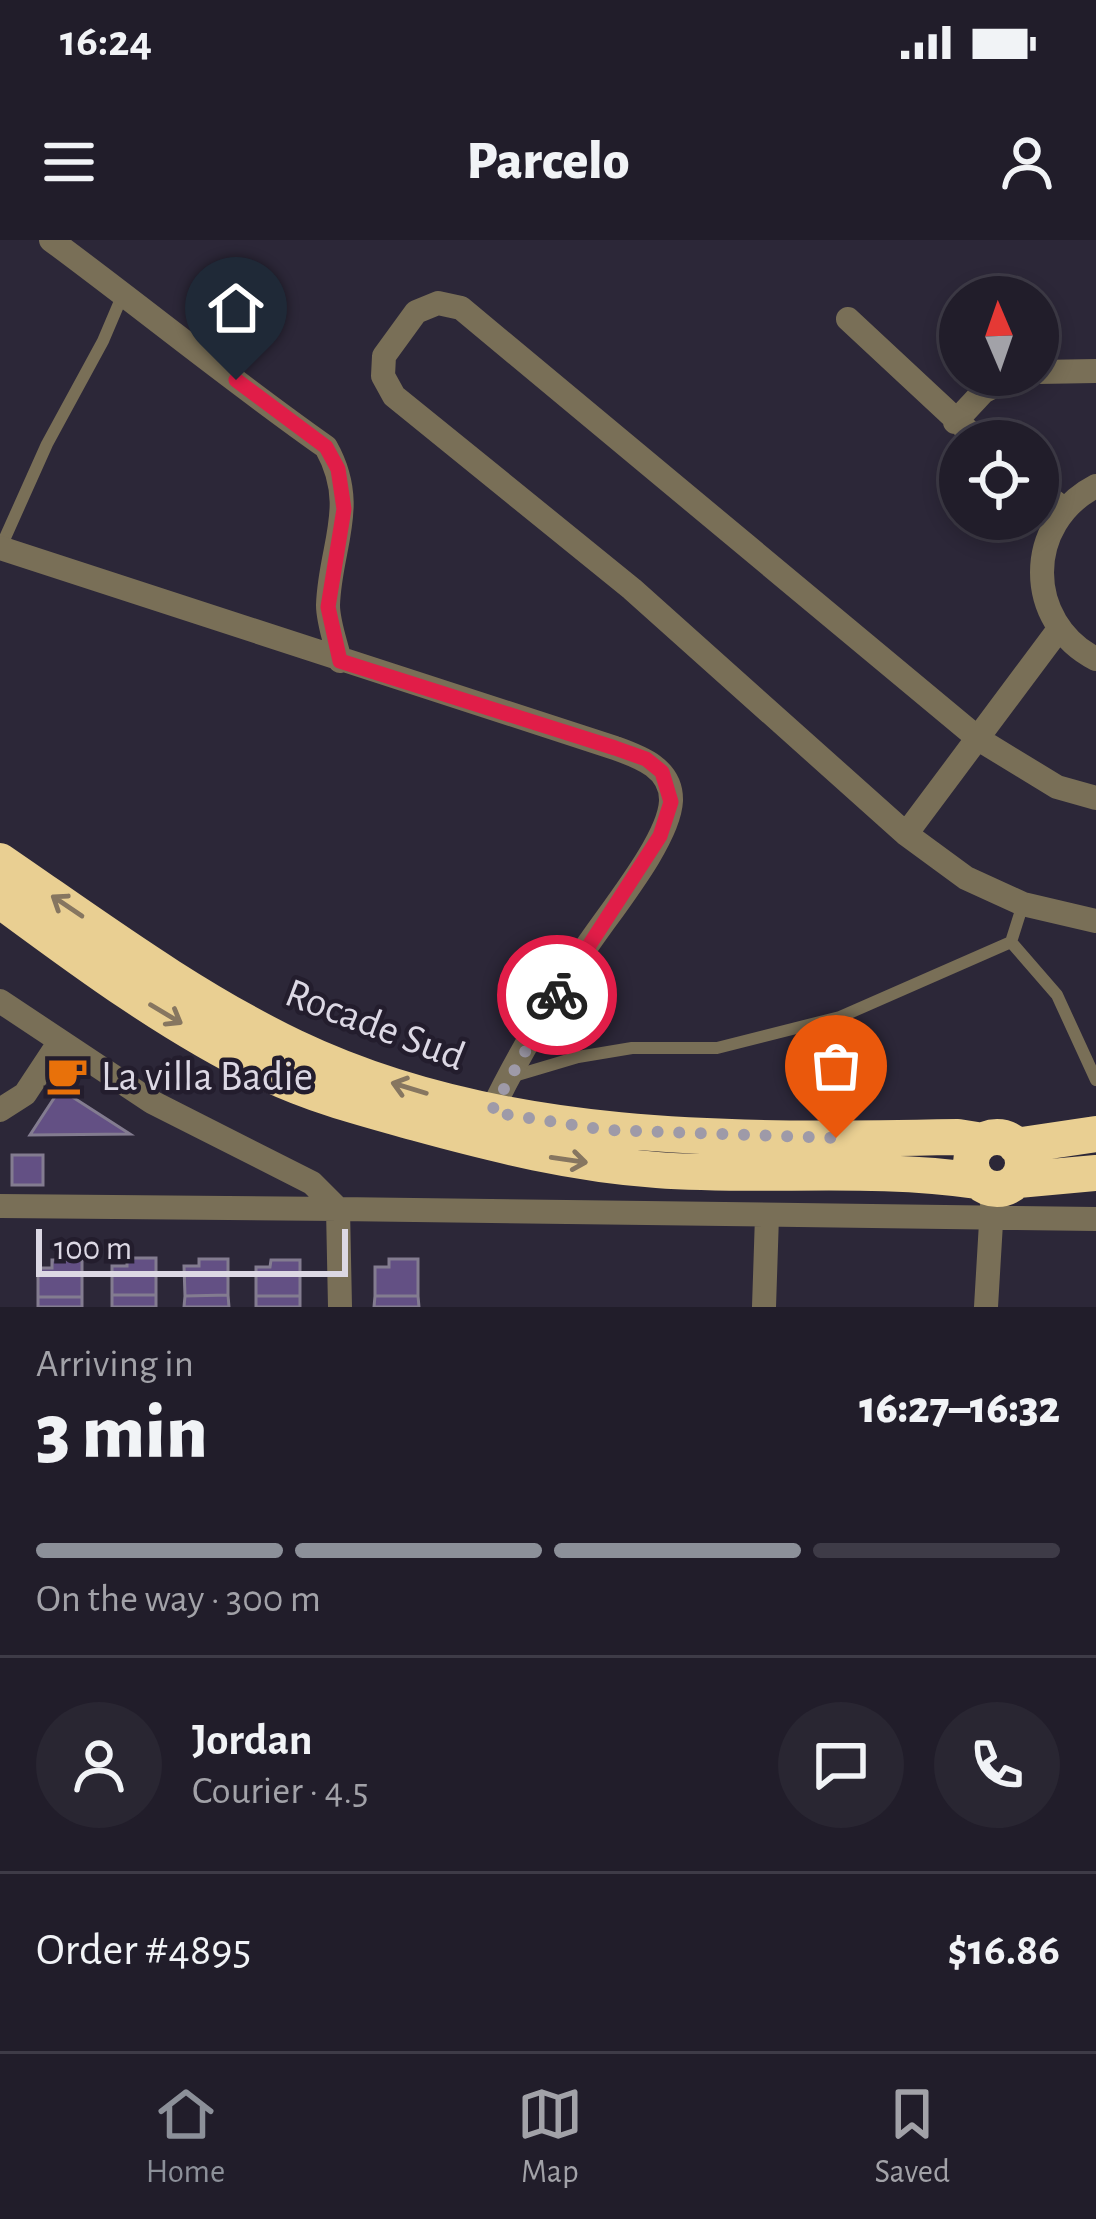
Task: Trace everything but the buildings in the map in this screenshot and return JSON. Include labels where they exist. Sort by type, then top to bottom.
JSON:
[{"type":"highway","name":"Rocade Sud","points":[[0,861],[167,974],[296,1048],[369,1076],[491,1112],[554,1124],[667,1134],[958,1137],[996,1176]]},
{"type":"highway","name":"Rocade Sud","points":[[0,900],[99,971],[269,1074],[348,1105],[464,1138],[604,1165],[659,1170],[996,1176],[1096,1173]]},
{"type":"highway","name":"Rocade Sud","points":[[996,1176],[1096,1134]]},
{"type":"street","points":[[51,240],[326,447],[338,469],[344,509],[328,607],[340,661]]},
{"type":"street","points":[[1096,798],[1057,787],[980,740],[460,308],[438,303],[416,312],[384,356],[383,376],[394,396],[632,589],[906,834],[966,878],[1023,904],[1096,921]]},
{"type":"street","points":[[848,319],[953,420]]},
{"type":"street","points":[[1059,372],[1096,371]]},
{"type":"street","points":[[957,420],[979,396]]},
{"type":"street","points":[[1096,487],[1064,510],[1046,540],[1041,574],[1044,598],[1060,629],[1074,645],[1096,658]]},
{"type":"street","points":[[1059,506],[1064,510]]},
{"type":"street","points":[[0,548],[646,759],[662,772],[671,802],[660,836],[507,1078],[491,1112]]},
{"type":"street","points":[[906,834],[1060,629]]},
{"type":"street","points":[[0,1001],[152,1102],[312,1183],[338,1210],[340,1307]]},
{"type":"street","points":[[0,1110],[25,1094],[60,1041]]},
{"type":"street","points":[[986,1307],[996,1176]]},
{"type":"street","points":[[0,1207],[888,1214],[996,1176],[1096,1219]]},
{"type":"street","points":[[764,1307],[767,1216]]},
{"type":"lane","points":[[0,548],[123,293]]},
{"type":"lane","points":[[507,1078],[578,1057],[632,1048],[717,1048],[839,1017],[1011,942],[1023,904]]},
{"type":"lane","points":[[1011,942],[1057,995],[1096,1080]]},
{"type":"way so far","points":[[557,995],[491,1112],[605,1130],[836,1138]]},
{"type":"place","name":"La villa Badie","points":[[67,1075]]},
{"type":"route","points":[[236,380],[326,447],[338,469],[344,509],[328,607],[340,661],[615,748],[646,759],[662,772],[671,802],[660,836],[557,995]]}]
